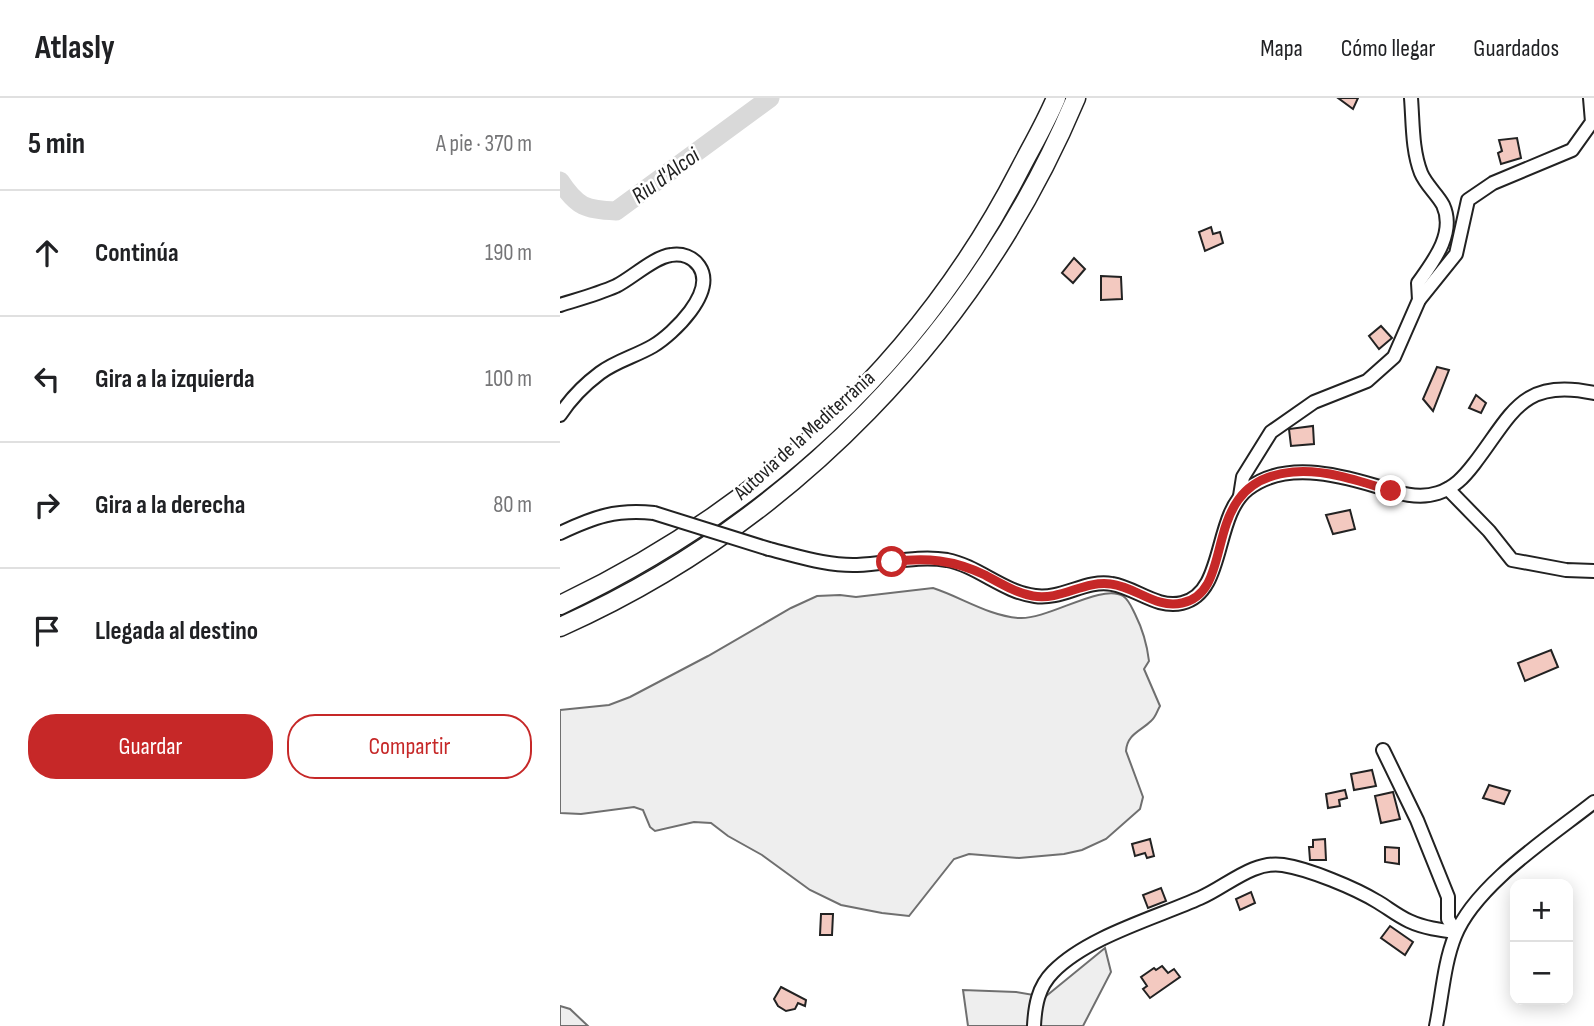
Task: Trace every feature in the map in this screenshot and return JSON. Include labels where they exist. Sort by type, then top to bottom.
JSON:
[{"type":"highway","name":"Autovia de la Mediterrània","points":[[560,605],[667,549],[744,495],[807,444],[861,392],[907,341],[976,246],[1003,202],[1056,98]]},
{"type":"highway","name":"Autovia de la Mediterrània","points":[[560,627],[617,599],[698,551],[793,481],[858,423],[905,372],[972,285],[1025,204],[1059,140],[1076,98]]},
{"type":"street","points":[[1411,98],[1413,138],[1422,174],[1444,207],[1447,234],[1418,284],[1419,300]]},
{"type":"street","points":[[560,533],[588,520],[617,512],[654,513],[769,548],[833,564],[872,564],[911,559],[947,560],[1034,596],[1062,595],[1101,583],[1111,584],[1160,602],[1181,604],[1191,600],[1199,594],[1211,576],[1226,519],[1240,496],[1243,477],[1270,432],[1314,401],[1367,381],[1394,357],[1419,300],[1456,254],[1468,200],[1493,183],[1572,150],[1592,122],[1590,98]]},
{"type":"street","points":[[560,304],[616,286],[661,258],[673,254],[690,258],[699,266],[704,278],[701,296],[670,333],[652,347],[602,372],[573,396],[560,415]]},
{"type":"street","points":[[1240,496],[1262,481],[1292,472],[1348,478],[1408,495],[1423,496],[1448,489],[1466,474],[1505,421],[1527,399],[1552,390],[1594,393]]},
{"type":"street","points":[[1448,489],[1489,530],[1512,560],[1566,570],[1594,571]]},
{"type":"street","points":[[1383,750],[1417,820],[1448,897],[1449,924],[1456,932]]},
{"type":"street","points":[[1436,1026],[1451,948],[1456,932],[1471,906],[1489,886],[1594,802]]},
{"type":"street","points":[[1034,1026],[1034,1014],[1044,982],[1072,956],[1268,865],[1282,865],[1361,893],[1406,920],[1427,928],[1456,932]]},
{"type":"shaded area","points":[[933,588],[986,610],[1019,618],[1044,614],[1102,594],[1113,593],[1123,596],[1129,602],[1144,637],[1149,661],[1144,669],[1160,706],[1153,719],[1132,737],[1127,745],[1126,751],[1143,797],[1140,809],[1106,839],[1082,850],[1064,854],[1019,858],[969,854],[954,859],[909,916],[841,905],[810,890],[711,823],[694,822],[655,831],[650,827],[643,810],[634,807],[581,814],[560,813],[560,710],[609,705],[630,697],[817,596],[856,597]]},
{"type":"shaded area","points":[[1105,948],[1111,972],[1083,1026],[968,1026],[963,990],[1016,992],[1045,997]]},
{"type":"shaded area","points":[[560,1006],[570,1009],[588,1026],[560,1026]]},
{"type":"building","points":[[1338,98],[1358,98],[1353,109]]},
{"type":"building","points":[[1517,138],[1521,158],[1501,164],[1499,140]]},
{"type":"building","points":[[1211,227],[1213,234],[1220,232],[1223,243],[1205,251],[1199,232]]},
{"type":"building","points":[[1074,258],[1085,269],[1073,283],[1062,273]]},
{"type":"building","points":[[1101,276],[1121,277],[1122,299],[1101,300]]},
{"type":"building","points":[[1381,326],[1392,338],[1379,349],[1369,336]]},
{"type":"building","points":[[1437,367],[1449,370],[1433,411],[1423,399]]},
{"type":"building","points":[[1476,395],[1486,403],[1481,413],[1469,408]]},
{"type":"building","points":[[1313,426],[1314,444],[1291,446],[1289,429]]},
{"type":"building","points":[[1350,510],[1355,529],[1333,534],[1326,515]]},
{"type":"building","points":[[1551,650],[1558,667],[1525,681],[1518,663]]},
{"type":"building","points":[[1372,770],[1376,786],[1354,790],[1351,774]]},
{"type":"building","points":[[1489,785],[1510,791],[1504,804],[1483,798]]},
{"type":"building","points":[[1345,790],[1347,798],[1339,800],[1340,806],[1328,808],[1326,794]]},
{"type":"building","points":[[1393,792],[1400,819],[1381,823],[1375,796]]},
{"type":"building","points":[[1150,839],[1154,856],[1147,858],[1145,853],[1135,856],[1132,844]]},
{"type":"building","points":[[1325,839],[1326,860],[1310,860],[1309,847],[1313,847],[1313,840]]},
{"type":"building","points":[[1385,847],[1399,848],[1399,864],[1385,862]]},
{"type":"building","points":[[1161,888],[1166,901],[1148,908],[1143,895]]},
{"type":"building","points":[[1251,892],[1255,903],[1240,910],[1236,899]]},
{"type":"building","points":[[821,914],[833,914],[832,935],[820,935]]},
{"type":"building","points":[[1390,926],[1413,942],[1405,955],[1381,938]]},
{"type":"building","points":[[1162,966],[1168,973],[1174,969],[1180,977],[1150,998],[1143,989],[1147,986],[1141,977]]},
{"type":"building","points":[[781,987],[806,1000],[805,1006],[798,1003],[795,1009],[786,1011],[778,1006],[774,999]]},
{"type":"waterway","name":"Riu d'Alcoi","points":[[560,181],[577,202],[597,210],[616,211],[770,98]]},
{"type":"route","points":[[892,562],[911,559],[947,560],[1023,594],[1034,596],[1062,595],[1101,583],[1123,587],[1160,602],[1181,604],[1191,600],[1206,586],[1216,563],[1226,519],[1240,496],[1262,481],[1292,472],[1319,473],[1348,478],[1391,491]]}]
